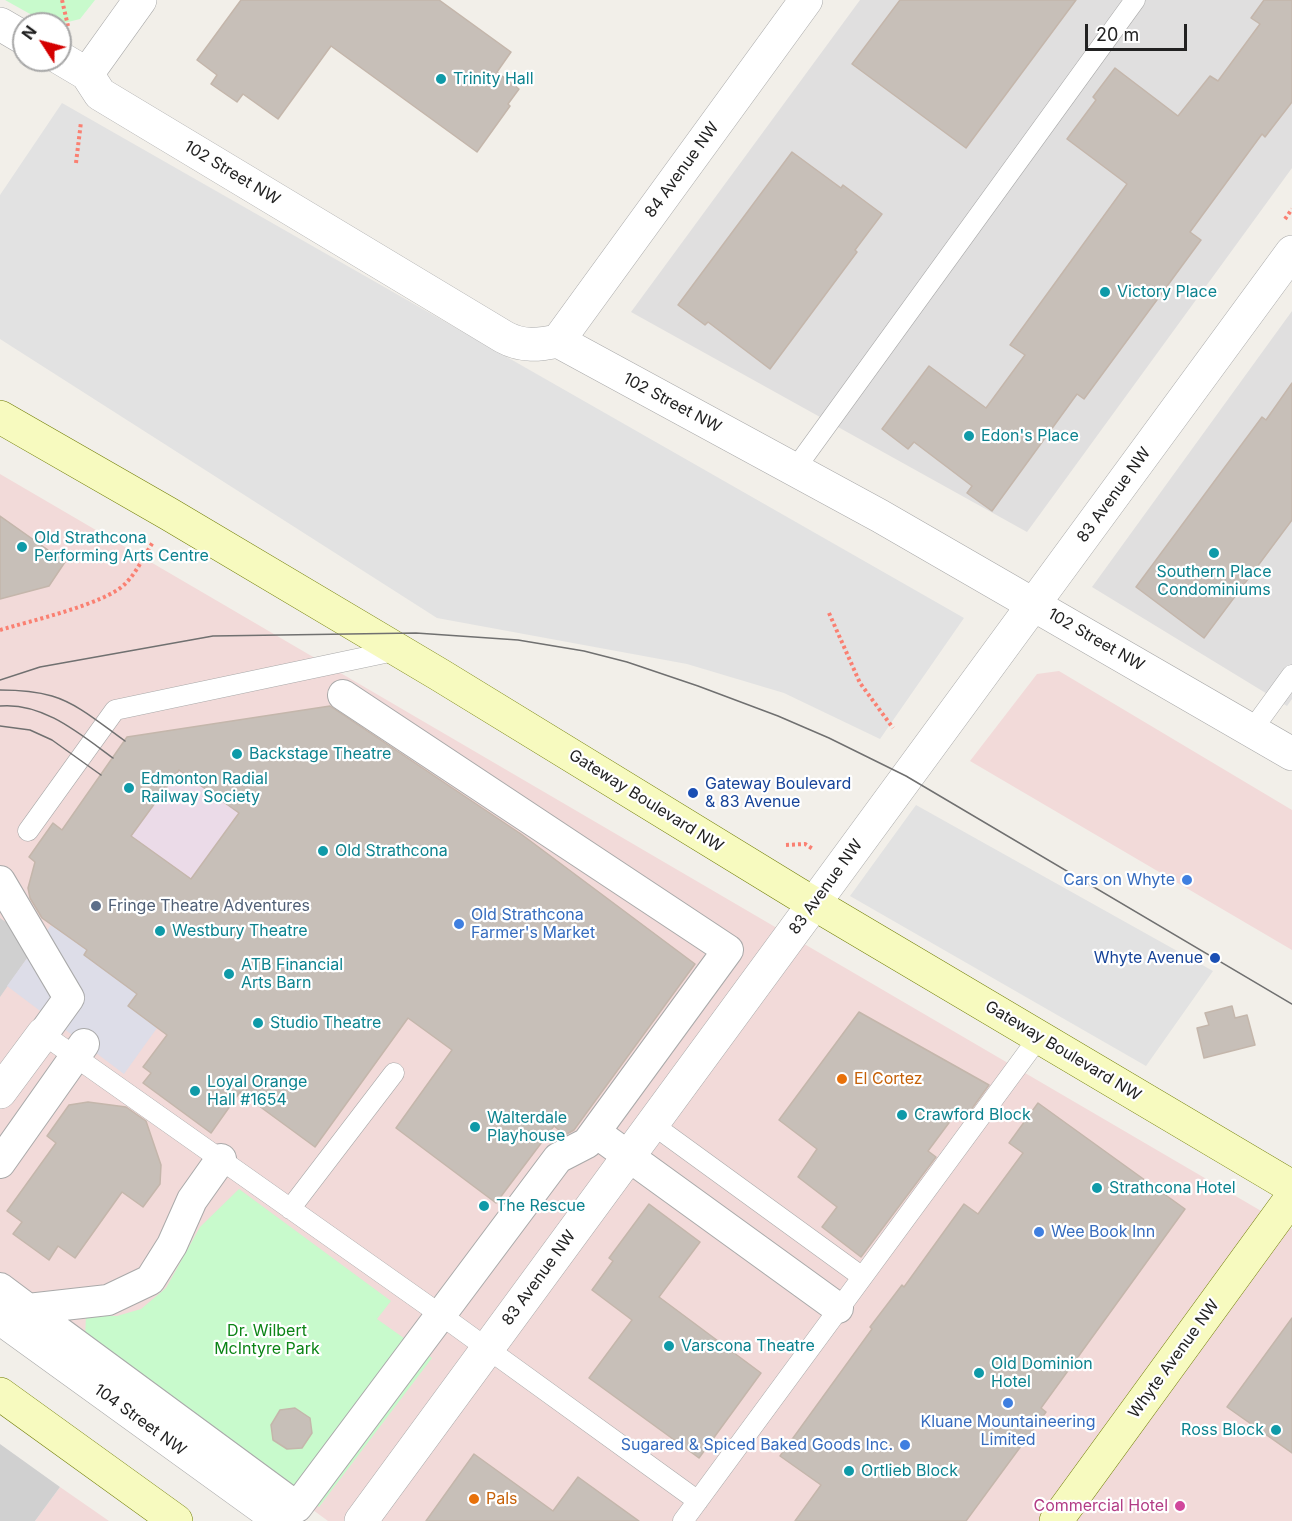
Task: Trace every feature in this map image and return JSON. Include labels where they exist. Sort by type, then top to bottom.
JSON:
[{"type":"main road","name":"Gateway Boulevard NW","points":[[0,417],[399,650],[815,903],[1292,1187]]},
{"type":"main road","name":"Whyte Avenue NW","points":[[1056,1521],[1292,1197]]},
{"type":"main road","points":[[0,1394],[176,1521]]},
{"type":"street","points":[[73,66],[140,0]]},
{"type":"street","name":"84 Avenue NW","points":[[558,341],[806,0]]},
{"type":"street","name":"102 Street NW","points":[[73,66],[100,93],[511,342],[533,346],[558,341],[795,469],[1292,754]]},
{"type":"street","name":"83 Avenue NW","points":[[360,1521],[1292,252]]},
{"type":"street","points":[[0,1288],[14,1314],[297,1507],[558,1158],[586,1143],[595,1132],[728,950],[343,695]]},
{"type":"street","points":[[0,881],[69,998],[0,1092]]},
{"type":"street","points":[[0,1163],[80,1050]]},
{"type":"street","points":[[595,1132],[838,1308]]},
{"type":"street","points":[[14,1314],[108,1300],[150,1280],[172,1245],[192,1200],[220,1159]]},
{"type":"street","name":"104 Street NW","points":[[14,1314],[281,1521]]},
{"type":"lane","points":[[795,469],[1135,0]]},
{"type":"lane","points":[[28,831],[115,710],[399,650]]},
{"type":"lane","points":[[1252,730],[1292,675]]},
{"type":"lane","points":[[43,1034],[80,1050],[220,1159],[698,1500]]},
{"type":"lane","points":[[683,1521],[1039,1037]]},
{"type":"lane","points":[[290,1209],[394,1073]]},
{"type":"lane","points":[[652,1124],[861,1276]]},
{"type":"path","points":[[0,630],[114,593],[131,576],[148,550]]},
{"type":"path","points":[[829,613],[860,683],[893,728]]},
{"type":"shaded area","points":[[860,0],[1292,0],[1292,168],[1027,532],[631,312]]},
{"type":"shaded area","points":[[62,103],[964,618],[880,739],[784,693],[687,664],[437,618],[0,339],[0,195]]},
{"type":"shaded area","points":[[1292,311],[1292,699],[1287,706],[1092,587]]},
{"type":"shaded area","name":"Old Strathcona","points":[[0,474],[1292,1229],[1292,1521],[328,1521],[0,1280]]},
{"type":"shaded area","points":[[1059,671],[1292,810],[1292,950],[970,761],[1037,674]]},
{"type":"shaded area","name":"Edmonton Radial Railway Society","points":[[132,736],[239,813],[191,879],[82,801]]},
{"type":"shaded area","points":[[916,805],[1213,971],[1146,1066],[850,896]]},
{"type":"shaded area","points":[[0,918],[37,944],[0,997]]},
{"type":"shaded area","points":[[51,925],[87,950],[84,955],[137,994],[128,1006],[157,1028],[124,1074],[7,986]]},
{"type":"shaded area","points":[[0,1444],[60,1487],[35,1521],[0,1521]]},
{"type":"shaded area","points":[[60,1487],[109,1521],[35,1521]]},
{"type":"green space","points":[[5,0],[95,0],[80,19],[72,21],[72,12],[26,12]]},
{"type":"green space","name":"Dr. Wilbert McIntyre Park","points":[[239,1189],[391,1301],[377,1319],[432,1358],[319,1507],[85,1339],[86,1315],[117,1316],[141,1309],[166,1288],[200,1227]]},
{"type":"building","name":"Trinity Hall","points":[[241,0],[439,0],[511,52],[497,72],[519,89],[508,104],[510,106],[477,152],[331,46],[278,119],[243,94],[237,102],[211,84],[217,75],[197,60]]},
{"type":"building","points":[[900,0],[1076,0],[966,148],[852,64]]},
{"type":"building","points":[[1264,0],[1292,0],[1292,102],[1265,137],[1262,134],[1190,232],[1201,240],[1084,399],[1077,394],[992,511],[967,493],[972,486],[914,442],[908,449],[882,429],[929,366],[986,408],[1025,355],[1010,345],[1127,184],[1067,139],[1096,100],[1093,97],[1115,68],[1178,116],[1210,76],[1218,81],[1260,24],[1251,18]]},
{"type":"building","points":[[792,152],[841,188],[843,185],[882,214],[855,250],[857,252],[770,369],[708,322],[705,325],[678,305]]},
{"type":"building","name":"Southern Place Condominiums","points":[[1292,383],[1292,520],[1204,638],[1136,587],[1262,417],[1266,420]]},
{"type":"building","name":"Old Strathcona Performing Arts Centre","points":[[0,516],[65,562],[49,586],[0,599]]},
{"type":"building","points":[[330,706],[521,834],[695,964],[574,1130],[565,1135],[554,1126],[496,1203],[396,1128],[452,1050],[408,1018],[315,1147],[240,1092],[211,1133],[143,1083],[151,1073],[143,1067],[167,1035],[128,1006],[137,994],[84,955],[87,950],[42,918],[30,898],[28,888],[35,862],[29,857],[53,823],[62,830],[127,737]],"holes":[[[179,770],[239,813],[191,879],[131,836]]]},
{"type":"building","points":[[1232,1006],[1235,1018],[1247,1015],[1255,1045],[1204,1058],[1197,1028],[1209,1025],[1205,1013]]},
{"type":"building","name":"Crawford Block","points":[[859,1012],[989,1085],[968,1114],[960,1108],[928,1151],[936,1157],[861,1257],[822,1227],[837,1207],[798,1177],[817,1149],[779,1120]]},
{"type":"building","points":[[88,1102],[126,1107],[146,1121],[161,1165],[160,1184],[143,1207],[122,1192],[75,1258],[58,1246],[49,1260],[13,1234],[22,1222],[7,1211],[56,1143],[47,1136],[69,1105]]},
{"type":"building","points":[[1038,1103],[1185,1209],[1041,1408],[1046,1412],[966,1521],[795,1521],[821,1485],[780,1456],[872,1329],[870,1327],[902,1285],[904,1287],[964,1204],[978,1214],[1023,1153],[1009,1143]]},
{"type":"building","name":"Varscona Theatre","points":[[649,1204],[700,1242],[659,1297],[761,1373],[699,1458],[589,1378],[632,1320],[592,1290],[613,1261],[609,1258]]},
{"type":"building","name":"Ross Block","points":[[1292,1318],[1292,1453],[1227,1407]]},
{"type":"building","points":[[295,1408],[310,1418],[312,1433],[302,1448],[287,1449],[273,1440],[271,1425],[280,1410]]},
{"type":"building","points":[[474,1454],[553,1511],[578,1477],[639,1521],[426,1521]]},
{"type":"tram line","points":[[0,680],[40,667],[213,636],[416,633],[518,640],[584,651],[627,662],[778,716],[906,776],[1292,1004]]},
{"type":"tram line","points":[[0,690],[46,694],[72,704],[125,741]]},
{"type":"tram line","points":[[0,706],[16,706],[46,714],[74,730],[113,758]]},
{"type":"tram line","points":[[0,726],[30,730],[52,740],[101,775]]},
{"type":"place","name":"Trinity Hall","points":[[441,79]]},
{"type":"place","name":"Victory Place","points":[[1105,292]]},
{"type":"place","name":"Edon's Place","points":[[969,436]]},
{"type":"place","name":"Old Strathcona Performing Arts Centre","points":[[22,547]]},
{"type":"place","name":"Southern Place Condominiums","points":[[1214,553]]},
{"type":"place","name":"Backstage Theatre","points":[[237,754]]},
{"type":"place","name":"Edmonton Radial Railway Society","points":[[129,788]]},
{"type":"place","name":"Gateway Boulevard & 83 Avenue","points":[[693,793]]},
{"type":"place","name":"Old Strathcona","points":[[323,851]]},
{"type":"place","name":"Cars on Whyte","points":[[1187,880]]},
{"type":"place","name":"Fringe Theatre Adventures","points":[[96,906]]},
{"type":"place","name":"Old Strathcona Farmer's Market","points":[[459,924]]},
{"type":"place","name":"Westbury Theatre","points":[[160,931]]},
{"type":"place","name":"Whyte Avenue","points":[[1215,958]]},
{"type":"place","name":"ATB Financial Arts Barn","points":[[229,974]]},
{"type":"place","name":"Studio Theatre","points":[[258,1023]]},
{"type":"place","name":"El Cortez","points":[[842,1079]]},
{"type":"place","name":"Loyal Orange Hall #1654","points":[[195,1091]]},
{"type":"place","name":"Crawford Block","points":[[902,1115]]},
{"type":"place","name":"Walterdale Playhouse","points":[[475,1127]]},
{"type":"place","name":"Strathcona Hotel","points":[[1097,1188]]},
{"type":"place","name":"The Rescue","points":[[484,1206]]},
{"type":"place","name":"Wee Book Inn","points":[[1039,1232]]},
{"type":"place","name":"Varscona Theatre","points":[[669,1346]]},
{"type":"place","name":"Old Dominion Hotel","points":[[979,1373]]},
{"type":"place","name":"Kluane Mountaineering Limited","points":[[1008,1403]]},
{"type":"place","name":"Ross Block","points":[[1276,1430]]},
{"type":"place","name":"Sugared & Spiced Baked Goods Inc.","points":[[905,1445]]},
{"type":"place","name":"Ortlieb Block","points":[[849,1471]]},
{"type":"place","name":"Pals","points":[[474,1499]]},
{"type":"place","name":"Commercial Hotel","points":[[1180,1506]]}]
